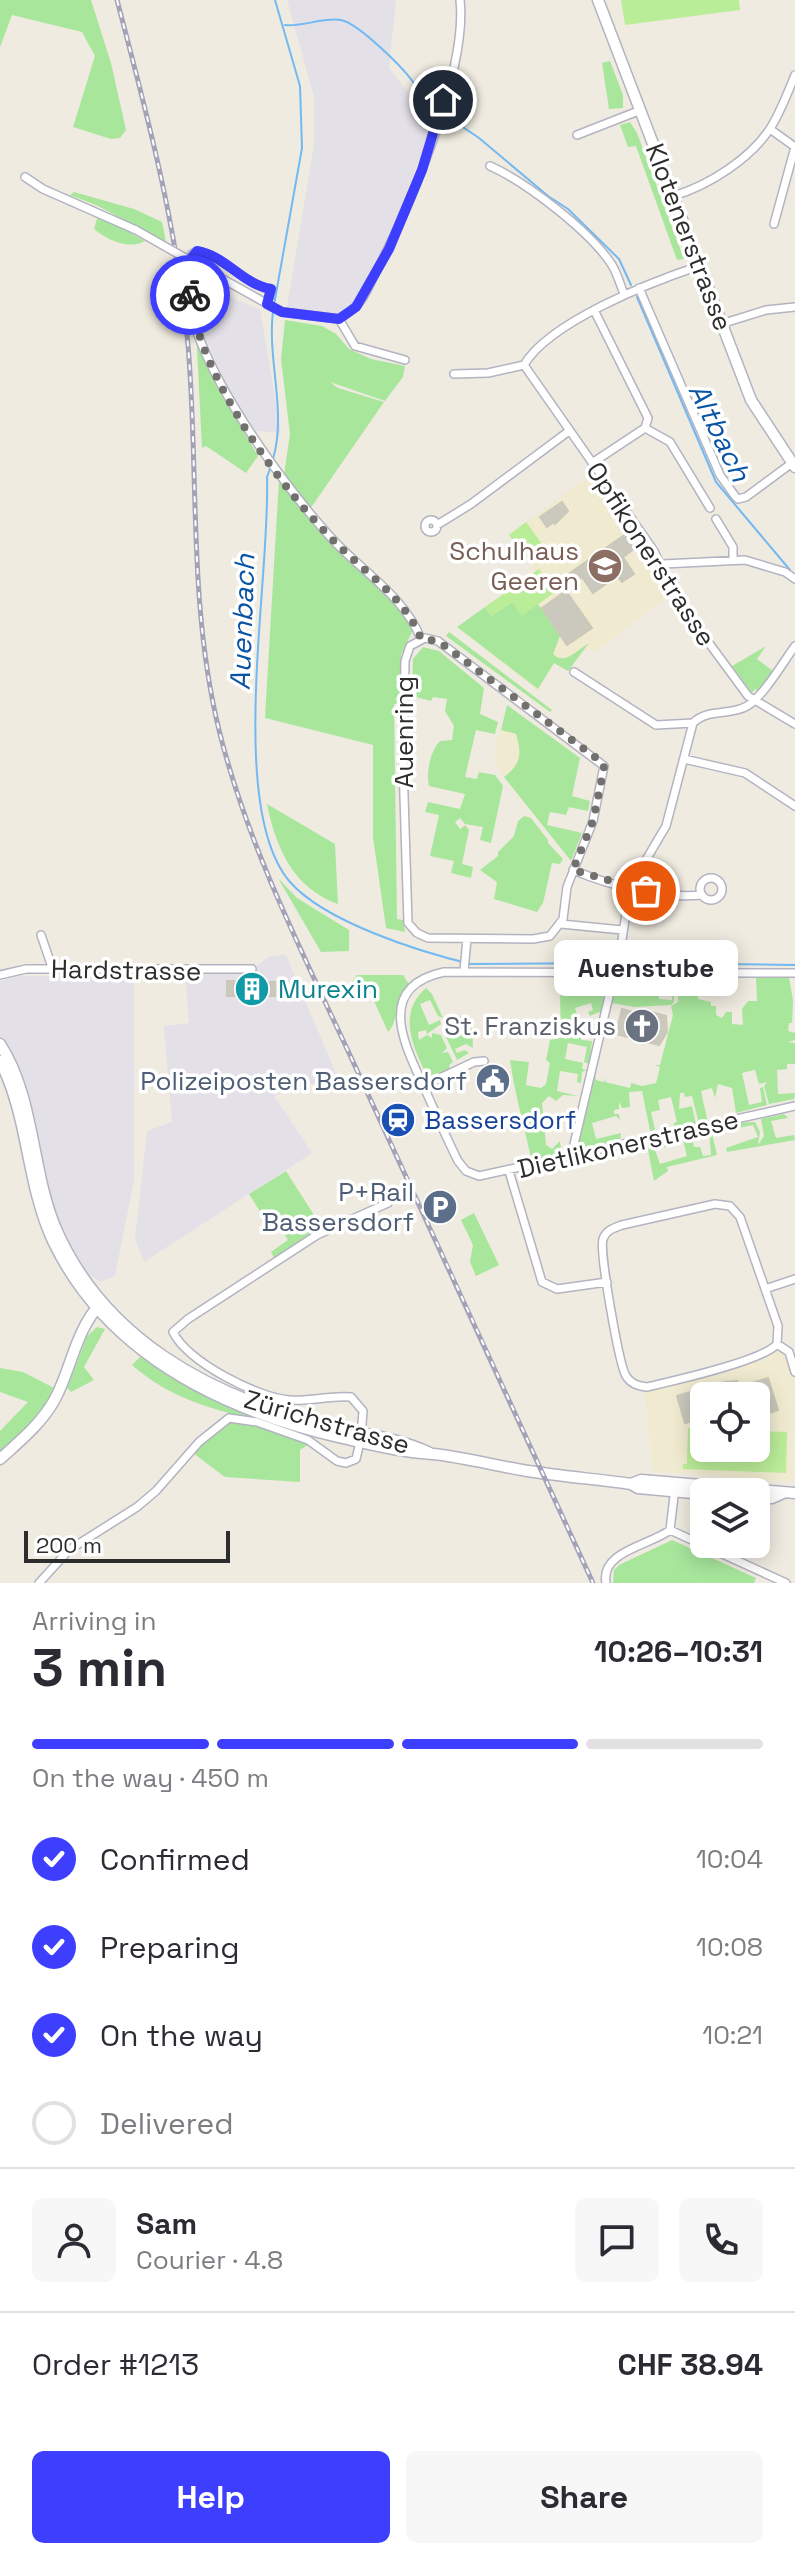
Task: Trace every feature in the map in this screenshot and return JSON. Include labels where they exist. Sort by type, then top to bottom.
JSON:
[{"type":"main road","name":"Klotenerstrasse","points":[[598,0],[751,400],[793,465]]},
{"type":"main road","name":"Zürichstrasse","points":[[0,1044],[17,1083],[39,1178],[55,1227],[102,1308]]},
{"type":"main road","name":"Zürichstrasse","points":[[0,1061],[14,1098],[38,1204],[66,1265],[102,1308],[173,1373],[214,1395],[285,1423],[360,1438],[416,1455],[432,1454],[525,1471],[631,1484],[641,1480],[690,1491]]},
{"type":"main road","points":[[0,1459],[35,1426],[54,1402],[85,1323],[102,1308]]},
{"type":"main road","name":"Zürichstrasse","points":[[675,1488],[772,1489],[795,1493]]},
{"type":"main road","name":"Zürichstrasse","points":[[770,1498],[783,1493]]},
{"type":"street","points":[[25,177],[43,189],[136,230],[272,307],[339,319],[356,307],[389,249],[413,193],[450,79],[461,26],[460,0]]},
{"type":"street","points":[[673,196],[721,173],[744,157],[770,129],[795,75]]},
{"type":"street","points":[[577,135],[641,110]]},
{"type":"street","points":[[770,129],[795,147],[774,224]]},
{"type":"street","points":[[490,166],[521,181],[581,232],[612,265],[624,294]]},
{"type":"street","points":[[272,307],[271,289],[249,282],[207,253],[196,252],[190,258],[188,282],[195,322],[226,392],[266,459],[339,546],[395,599],[421,639]]},
{"type":"street","points":[[454,374],[488,373],[524,365],[534,350],[594,310],[624,294],[699,266]]},
{"type":"street","points":[[639,288],[720,475],[735,496],[738,499],[746,497],[793,465]]},
{"type":"street","points":[[721,324],[756,312],[795,307]]},
{"type":"street","points":[[592,463],[645,428],[648,418],[594,310]]},
{"type":"street","points":[[339,319],[355,346],[405,360]]},
{"type":"street","name":"Opfikonerstrasse","points":[[524,365],[663,564],[675,597],[753,702],[795,724]]},
{"type":"street","points":[[645,428],[670,442],[710,508]]},
{"type":"street","points":[[437,525],[471,504],[569,431]]},
{"type":"street","points":[[716,519],[733,547],[733,559]]},
{"type":"street","points":[[663,564],[733,559],[795,578]]},
{"type":"street","name":"Auenring","points":[[421,639],[438,641],[603,763],[593,821],[573,870],[561,924],[553,935],[541,939],[422,936],[411,928],[406,917],[405,661],[410,646],[421,639]]},
{"type":"street","points":[[574,672],[656,725],[693,723],[708,715],[745,708],[753,702],[795,646]]},
{"type":"street","points":[[620,953],[630,887],[666,826],[693,723]]},
{"type":"street","points":[[684,759],[745,773],[795,806]]},
{"type":"street","points":[[573,870],[630,887],[686,897],[702,895]]},
{"type":"street","points":[[561,924],[622,930]]},
{"type":"street","points":[[41,935],[53,970]]},
{"type":"street","points":[[464,965],[467,939]]},
{"type":"street","points":[[484,1061],[474,1062],[423,1086],[401,1036],[403,1005],[414,987],[428,977],[464,965],[795,973]]},
{"type":"street","name":"Hardstrasse","points":[[0,975],[26,969],[252,969]]},
{"type":"street","points":[[571,1157],[615,971]]},
{"type":"street","name":"Dietlikonerstrasse","points":[[423,1086],[463,1168],[482,1177],[795,1106]]},
{"type":"street","points":[[509,1171],[542,1282],[557,1289],[607,1282]]},
{"type":"street","points":[[39,1583],[69,1550],[137,1507],[156,1491],[199,1442],[229,1418],[288,1432],[308,1440],[337,1461],[346,1463],[356,1459],[363,1411],[351,1397],[304,1401],[261,1393],[214,1369],[185,1349],[173,1332],[188,1319],[317,1235],[388,1203]]},
{"type":"street","points":[[724,1204],[740,1217],[765,1289],[778,1326],[777,1344],[764,1355],[657,1385],[639,1386],[628,1379],[624,1371],[602,1246],[609,1230],[657,1215],[724,1204]]},
{"type":"street","points":[[765,1289],[795,1279]]},
{"type":"street","points":[[777,1344],[789,1352],[795,1372]]},
{"type":"street","points":[[670,1530],[675,1488]]},
{"type":"street","points":[[606,1583],[606,1570],[614,1558],[670,1530]]},
{"type":"street","points":[[670,1530],[786,1583]]},
{"type":"shaded area","points":[[287,0],[396,0],[389,68],[433,123],[400,211],[348,319],[287,307],[314,145],[314,97]]},
{"type":"shaded area","points":[[194,283],[260,309],[281,433],[248,430],[198,323]]},
{"type":"shaded area","points":[[592,473],[669,595],[596,652],[586,647],[568,672],[554,663],[538,691],[457,627],[535,572],[509,535]]},
{"type":"shaded area","points":[[501,730],[516,734],[522,753],[517,767],[504,777],[494,763],[496,739]]},
{"type":"shaded area","points":[[286,955],[337,1076],[274,1096],[312,1153],[144,1262],[135,1238],[147,1131],[172,1122],[164,1026],[189,1023],[185,971],[254,968],[270,956]]},
{"type":"shaded area","points":[[17,976],[134,976],[134,1181],[115,1276],[100,1282],[78,1267],[47,1195],[9,1051],[0,1037],[0,981]]},
{"type":"shaded area","points":[[780,1350],[788,1357],[795,1384],[793,1482],[652,1471],[645,1391],[718,1375],[768,1358]]},
{"type":"green space","points":[[0,0],[91,0],[111,63],[126,130],[120,138],[111,139],[73,127],[95,56],[82,32],[12,15],[0,47]]},
{"type":"green space","points":[[621,0],[739,0],[740,10],[625,25]]},
{"type":"green space","points":[[610,61],[623,95],[623,108],[609,109],[602,63]]},
{"type":"green space","points":[[630,122],[637,133],[684,259],[677,260],[636,146],[628,147],[620,125]]},
{"type":"green space","points":[[74,192],[134,209],[162,222],[166,242],[98,206],[70,195]]},
{"type":"green space","points":[[98,215],[145,241],[125,244],[105,237],[94,229]]},
{"type":"green space","points":[[285,320],[322,326],[336,334],[349,349],[371,359],[405,366],[403,377],[385,401],[330,382],[338,388],[384,402],[310,509],[284,475],[290,434],[281,359]]},
{"type":"green space","points":[[196,330],[220,391],[258,456],[246,473],[206,446],[202,448]]},
{"type":"green space","points":[[279,480],[349,560],[395,601],[413,630],[401,655],[400,704],[394,704],[397,919],[403,920],[405,932],[386,928],[373,837],[373,745],[265,718]]},
{"type":"green space","points":[[526,522],[547,551],[530,563],[509,535]]},
{"type":"green space","points":[[539,569],[555,592],[522,616],[512,602],[491,616],[485,607]]},
{"type":"green space","points":[[512,602],[522,615],[538,604],[560,636],[553,654],[558,657],[567,657],[589,643],[568,671],[554,663],[538,689],[457,627],[485,607],[491,616]]},
{"type":"green space","points":[[449,632],[552,710],[550,712],[446,636]]},
{"type":"green space","points":[[766,646],[757,659],[773,671],[758,692],[755,689],[752,693],[732,666]]},
{"type":"green space","points":[[423,647],[439,651],[484,688],[480,714],[498,722],[495,734],[476,730],[465,777],[477,779],[479,772],[495,775],[503,786],[491,843],[480,840],[483,827],[465,824],[460,818],[455,822],[460,829],[465,825],[469,830],[462,864],[473,867],[471,878],[451,873],[454,861],[430,856],[439,815],[425,812],[428,802],[460,809],[465,794],[429,786],[431,756],[440,741],[452,740],[454,726],[445,711],[447,699],[433,697],[431,701],[412,696],[413,659]]},
{"type":"green space","points":[[507,705],[580,758],[572,796],[590,801],[588,811],[569,807],[566,815],[550,812],[547,825],[582,833],[571,861],[504,777],[514,768],[519,753],[516,734],[501,730]]},
{"type":"green space","points":[[267,804],[335,844],[338,904],[322,897],[298,877],[282,851]]},
{"type":"green space","points":[[524,816],[531,818],[563,859],[560,864],[552,863],[543,903],[537,912],[494,899],[497,882],[480,870],[498,856],[498,852],[514,836],[518,821]]},
{"type":"green space","points":[[278,878],[297,898],[349,930],[349,951],[321,952]]},
{"type":"green space","points":[[357,975],[403,975],[409,984],[401,996],[388,1032],[369,990],[356,992],[352,982]]},
{"type":"green space","points":[[568,977],[605,979],[602,1011],[590,1016],[588,1012],[593,1010],[591,1003],[575,1008],[577,1014],[571,1016],[575,1030],[595,1024],[593,1035],[578,1035],[582,1040],[592,1041],[589,1064],[584,1062],[587,1047],[568,1043],[565,1059],[583,1063],[582,1069],[587,1070],[582,1072],[581,1083],[577,1082],[578,1074],[560,1071],[557,1091],[578,1096],[563,1095],[556,1101],[549,1096],[542,1103],[546,1145],[552,1149],[560,1141],[562,1157],[532,1163],[510,1060],[529,1062],[526,1085],[541,1088],[546,1084],[550,1040],[566,1037],[561,1035],[560,995],[568,994]]},
{"type":"green space","points":[[625,977],[662,977],[662,983],[646,983],[646,993],[659,994],[659,999],[672,1000],[674,977],[674,1002],[671,1005],[635,1007],[611,1003],[616,987]]},
{"type":"green space","points":[[719,977],[713,983],[696,982],[698,999],[711,1002],[711,1006],[716,1006],[716,1015],[722,1018],[726,1012],[732,1012],[732,1024],[743,1025],[742,1009],[748,1001],[757,1001],[756,977],[789,978],[793,1000],[792,1023],[789,1023],[788,1031],[795,1033],[795,1040],[788,1042],[795,1043],[795,1064],[787,1064],[787,1069],[777,1070],[778,1094],[795,1093],[794,1099],[769,1104],[764,1086],[767,1082],[759,1084],[755,1070],[742,1073],[749,1105],[762,1102],[760,1088],[763,1087],[767,1105],[736,1113],[732,1088],[718,1084],[715,1098],[712,1088],[701,1091],[707,1119],[699,1124],[692,1096],[685,1097],[684,1093],[680,1093],[679,1109],[692,1106],[696,1124],[675,1130],[674,1123],[677,1122],[671,1097],[658,1100],[660,1110],[651,1112],[656,1134],[651,1135],[642,1091],[629,1092],[630,1107],[622,1108],[619,1102],[619,1109],[614,1110],[620,1120],[616,1116],[592,1123],[596,1139],[621,1133],[620,1143],[583,1149],[579,1140],[595,1074],[596,1080],[604,1082],[606,1077],[605,1082],[630,1088],[631,1083],[642,1086],[656,1083],[660,1067],[655,1065],[660,1065],[673,1015],[671,1006],[678,1002],[679,978]]},
{"type":"green space","points":[[426,988],[443,1018],[438,1016],[430,1000],[420,1004],[429,1025],[440,1020],[441,1024],[427,1034],[426,1030],[418,1032],[419,1040],[427,1035],[432,1038],[432,1033],[441,1035],[447,1048],[442,1053],[448,1052],[453,1062],[449,1065],[450,1070],[429,1080],[414,1045],[410,1021],[411,1010]]},
{"type":"green space","points":[[453,1014],[466,1018],[466,1026],[472,1029],[473,1048],[466,1044],[455,1049],[457,1053],[465,1050],[469,1053],[457,1060],[446,1037],[444,1023],[446,1016]]},
{"type":"green space","points":[[784,1114],[788,1118],[771,1121],[776,1138],[794,1135],[795,1140],[727,1152],[726,1148],[758,1137],[753,1125],[738,1128],[737,1123],[755,1122],[760,1132],[758,1145],[764,1136],[761,1119]]},
{"type":"green space","points":[[709,1129],[717,1155],[667,1167],[668,1171],[654,1181],[647,1145],[671,1138],[669,1146],[655,1150],[660,1164],[687,1156],[682,1136],[705,1130],[703,1136],[692,1138],[694,1147],[700,1147],[703,1156],[711,1155]]},
{"type":"green space","points":[[286,1171],[321,1226],[274,1258],[271,1252],[288,1240],[280,1227],[273,1232],[249,1194]]},
{"type":"green space","points":[[474,1213],[499,1265],[476,1276],[470,1262],[473,1245],[461,1220]]},
{"type":"green space","points":[[97,1327],[105,1329],[84,1367],[94,1380],[71,1392],[67,1388],[87,1336]]},
{"type":"green space","points":[[140,1357],[213,1398],[276,1424],[218,1410],[182,1397],[132,1365]]},
{"type":"green space","points":[[0,1368],[23,1372],[54,1388],[31,1423],[0,1452],[0,1431],[28,1402],[0,1392]]},
{"type":"green space","points":[[230,1421],[259,1425],[309,1444],[300,1450],[300,1482],[225,1477],[193,1453]]},
{"type":"green space","points":[[688,1428],[690,1462],[770,1462],[770,1431],[787,1432],[786,1473],[683,1469],[683,1464],[687,1464]]},
{"type":"green space","points":[[672,1540],[690,1548],[690,1558],[712,1558],[756,1578],[754,1583],[613,1583],[614,1570]]},
{"type":"building","points":[[562,502],[568,511],[555,524],[547,527],[540,517]]},
{"type":"building","name":"Schulhaus Geeren","points":[[626,534],[634,549],[623,557],[634,574],[622,582],[617,576],[593,593],[582,577],[576,581],[570,573]]},
{"type":"building","points":[[566,591],[592,628],[567,645],[542,608]]},
{"type":"building","name":"Murexin","points":[[227,981],[278,982],[278,996],[227,996]]},
{"type":"building","name":"St. Franziskus","points":[[622,1009],[650,1017],[651,1012],[666,1016],[667,1032],[659,1045],[616,1034]]},
{"type":"building","points":[[770,1384],[778,1410],[770,1413]]},
{"type":"building","points":[[690,1392],[690,1422],[685,1423],[677,1396]]},
{"type":"waterway","name":"Auenbach","points":[[274,305],[302,148],[300,86],[275,0]]},
{"type":"waterway","name":"Altbach","points":[[285,25],[334,19],[349,23],[392,59],[433,110]]},
{"type":"waterway","name":"Altbach","points":[[445,115],[568,209],[619,259],[631,285]]},
{"type":"waterway","name":"Altbach","points":[[637,297],[716,482],[790,570]]},
{"type":"waterway","name":"Auenbach","points":[[273,311],[272,348],[278,423],[273,459]]},
{"type":"waterway","name":"Auenbach","points":[[271,466],[267,477],[256,748],[260,802],[271,847],[290,882],[306,897],[349,922],[374,934],[450,959],[471,964],[607,963]]},
{"type":"waterway","name":"Auenbach","points":[[630,963],[795,965]]},
{"type":"railway","points":[[117,0],[160,171],[183,301],[191,393],[198,586],[209,682],[232,775],[282,908],[593,1583]]},
{"type":"way so far","points":[[190,295],[191,309],[205,348],[233,406],[266,459],[309,513],[401,605],[421,639],[438,641],[603,763],[593,821],[573,870],[646,891]]},
{"type":"place","name":"Schulhaus Geeren","points":[[605,566]]},
{"type":"place","name":"Auenstube","points":[[646,891]]},
{"type":"place","name":"Murexin","points":[[252,989]]},
{"type":"place","name":"St. Franziskus","points":[[642,1026]]},
{"type":"place","name":"Polizeiposten Bassersdorf","points":[[493,1081]]},
{"type":"place","name":"Bassersdorf","points":[[398,1120]]},
{"type":"place","name":"P+Rail Bassersdorf","points":[[440,1207]]},
{"type":"route","points":[[190,295],[189,261],[197,251],[215,257],[253,284],[271,289],[267,304],[282,312],[339,319],[356,307],[401,222],[422,170],[443,100]]}]
